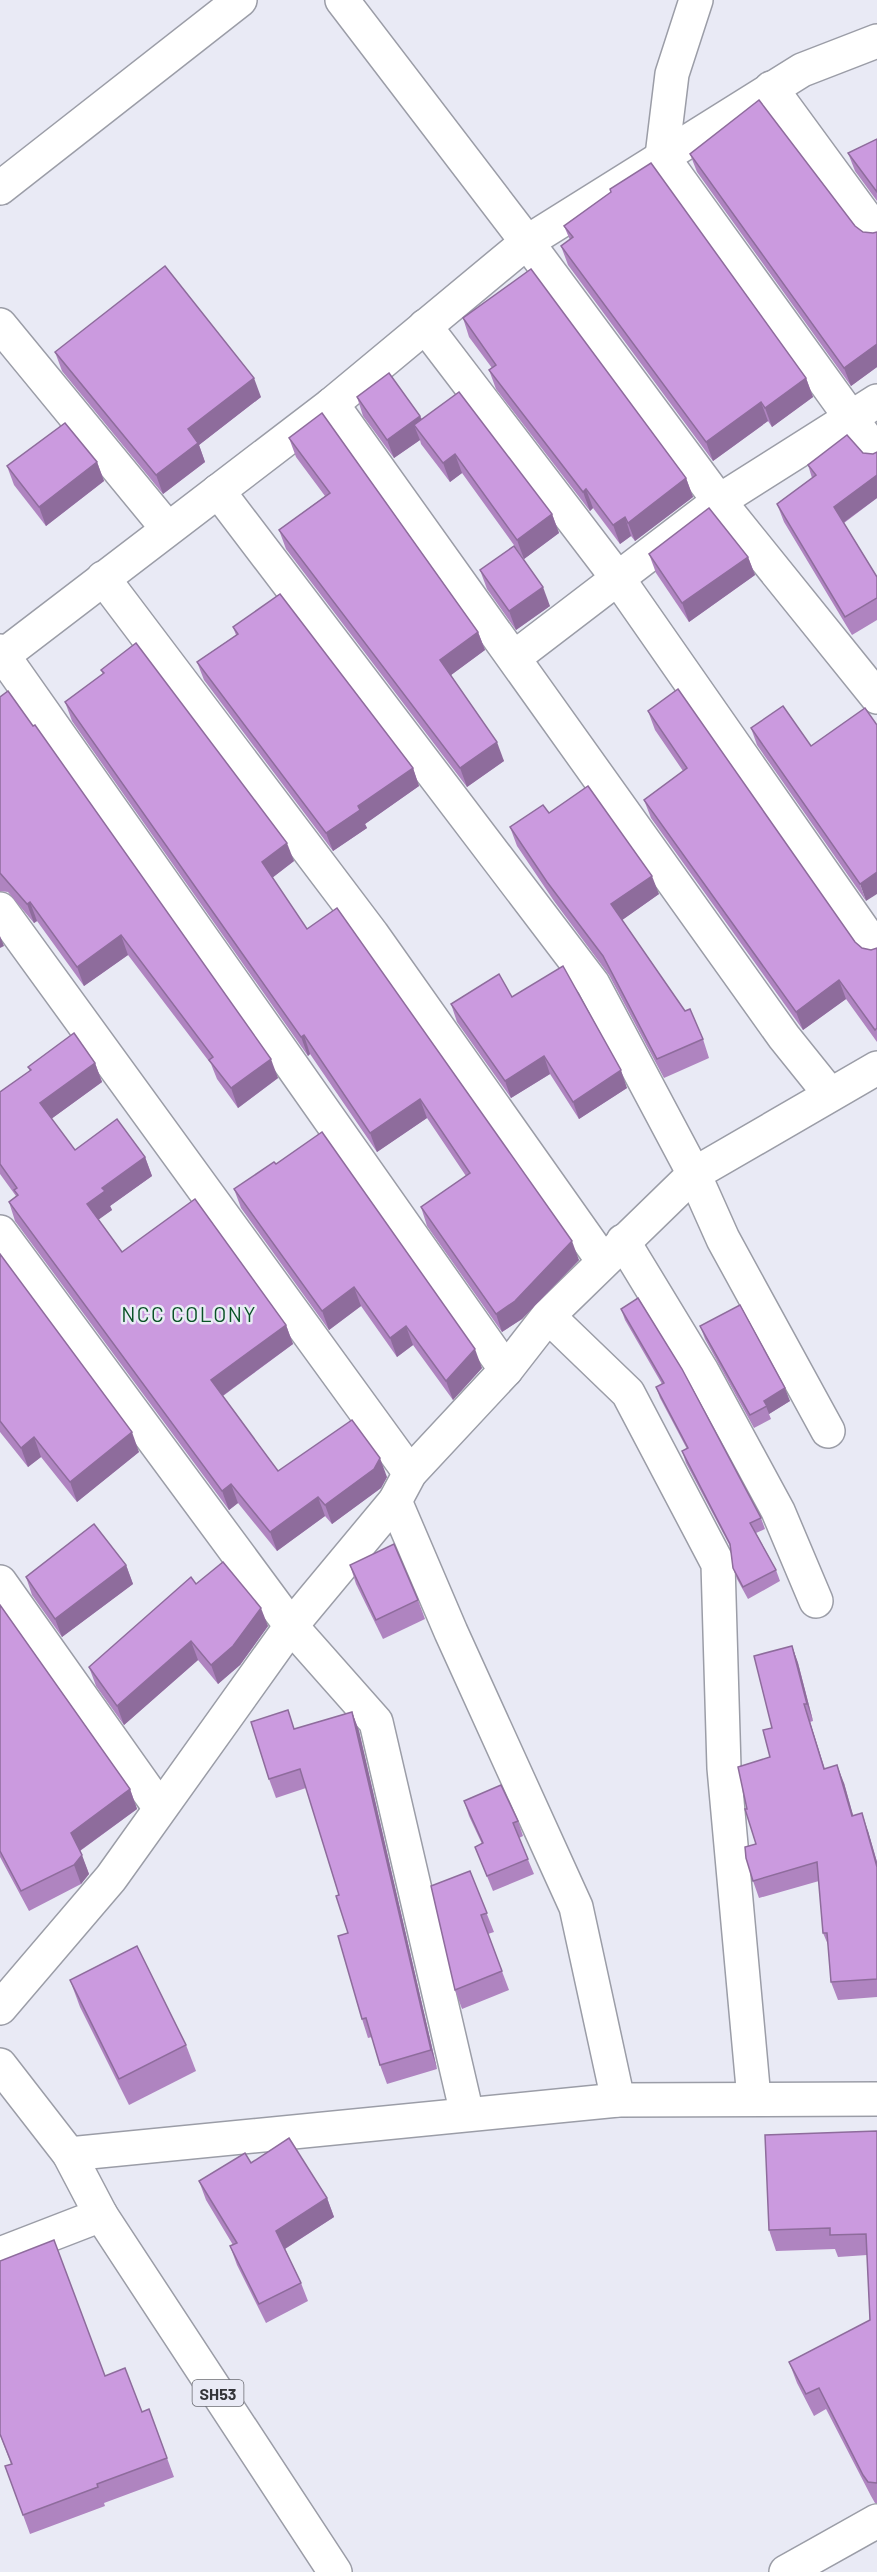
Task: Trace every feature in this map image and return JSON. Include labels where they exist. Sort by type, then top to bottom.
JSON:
[{"type":"street","points":[[0,188],[240,0]]},
{"type":"street","points":[[342,0],[527,242],[719,501],[877,697]]},
{"type":"street","points":[[696,0],[672,74],[662,156],[864,409],[877,454]]},
{"type":"street","points":[[506,1370],[1,654],[332,404],[527,242],[802,70],[877,41]]},
{"type":"street","points":[[771,88],[877,233]]},
{"type":"street","points":[[0,325],[167,528]]},
{"type":"street","points":[[425,326],[619,580],[877,950]]},
{"type":"street","points":[[332,404],[515,657],[784,1037],[829,1094]]},
{"type":"street","points":[[515,657],[619,580],[719,501],[864,409]]},
{"type":"street","points":[[218,490],[594,984],[694,1174],[723,1239],[828,1431]]},
{"type":"street","points":[[103,578],[702,1371],[778,1511],[816,1602]]},
{"type":"street","points":[[0,909],[410,1473]]},
{"type":"street","points":[[0,2008],[111,1878],[291,1626],[395,1501],[410,1473],[506,1370],[548,1316],[694,1174],[877,1068]]},
{"type":"street","points":[[0,1232],[291,1626],[376,1722],[467,2114]]},
{"type":"street","points":[[548,1316],[628,1393],[718,1564],[724,1768],[754,2099]]},
{"type":"street","points":[[395,1501],[451,1632],[576,1907],[618,2100]]},
{"type":"street","points":[[0,1582],[160,1808]]},
{"type":"street","name":"SH53","points":[[0,2065],[69,2154],[101,2215],[335,2572]]},
{"type":"street","points":[[69,2154],[618,2100],[877,2099]]},
{"type":"street","points":[[0,2254],[101,2215]]},
{"type":"street","points":[[786,2572],[877,2520]]},
{"type":"building","points":[[759,100],[855,226],[863,232],[877,232],[877,344],[844,368],[690,154]]},
{"type":"building","points":[[877,139],[877,192],[848,153]]},
{"type":"building","points":[[651,163],[806,378],[765,408],[761,402],[706,442],[561,246],[573,237],[564,226],[611,192],[610,189]]},
{"type":"building","points":[[165,266],[254,378],[188,429],[198,443],[156,475],[55,352]]},
{"type":"building","points":[[531,269],[686,478],[628,523],[625,517],[613,525],[586,489],[583,492],[489,370],[496,365],[463,318]]},
{"type":"building","points":[[389,373],[420,416],[387,440],[357,397]]},
{"type":"building","points":[[459,392],[552,514],[517,540],[455,454],[443,463],[414,425]]},
{"type":"building","points":[[322,413],[478,632],[440,660],[497,742],[460,768],[279,530],[330,493],[289,438]]},
{"type":"building","points":[[65,423],[97,462],[39,507],[7,466]]},
{"type":"building","points":[[847,435],[863,453],[877,452],[877,475],[834,507],[877,577],[877,598],[845,617],[777,504],[816,475],[808,465]]},
{"type":"building","points":[[709,508],[748,557],[682,603],[649,554]]},
{"type":"building","points":[[514,546],[543,587],[509,611],[480,570]]},
{"type":"building","points":[[280,594],[413,768],[358,806],[360,810],[326,833],[197,662],[238,634],[233,627]]},
{"type":"building","points":[[136,643],[287,843],[262,862],[307,929],[337,908],[572,1241],[515,1301],[496,1314],[421,1207],[470,1173],[420,1099],[370,1133],[304,1035],[301,1037],[65,702],[104,673],[101,670]]},
{"type":"building","points":[[678,689],[855,942],[862,948],[871,950],[877,948],[877,1028],[875,1030],[839,980],[796,1012],[644,800],[687,768],[648,711]]},
{"type":"building","points":[[8,691],[33,726],[35,725],[271,1059],[231,1088],[209,1060],[213,1057],[121,935],[77,967],[30,902],[27,904],[0,873],[0,697]]},
{"type":"building","points":[[783,706],[811,746],[865,708],[877,725],[877,872],[860,884],[751,728]]},
{"type":"building","points":[[588,786],[652,876],[611,904],[685,1011],[690,1009],[703,1039],[657,1059],[603,956],[547,882],[510,827],[543,805],[549,813]]},
{"type":"building","points":[[563,966],[621,1070],[573,1102],[544,1056],[505,1081],[451,1004],[499,974],[512,997]]},
{"type":"building","points":[[74,1033],[95,1063],[40,1103],[75,1150],[117,1119],[145,1157],[102,1188],[105,1191],[87,1204],[122,1252],[195,1199],[286,1325],[211,1380],[278,1471],[352,1420],[380,1458],[374,1469],[325,1505],[318,1497],[270,1532],[231,1484],[222,1491],[9,1202],[18,1195],[14,1190],[17,1188],[0,1164],[0,1092],[31,1070],[28,1067]]},
{"type":"building","points":[[322,1132],[475,1349],[446,1381],[406,1326],[390,1338],[354,1287],[322,1311],[234,1189],[274,1162],[276,1164]]},
{"type":"building","points":[[0,1254],[132,1432],[70,1482],[34,1437],[21,1448],[0,1421]]},
{"type":"building","points":[[638,1298],[682,1369],[761,1518],[750,1523],[776,1570],[743,1587],[733,1568],[730,1544],[682,1451],[688,1448],[656,1387],[664,1383],[621,1309]]},
{"type":"building","points":[[740,1305],[785,1388],[764,1401],[767,1406],[750,1415],[700,1326]]},
{"type":"building","points":[[94,1524],[126,1565],[55,1619],[26,1577]]},
{"type":"building","points":[[394,1544],[418,1600],[376,1620],[350,1565]]},
{"type":"building","points":[[223,1562],[261,1608],[233,1646],[211,1665],[191,1641],[117,1706],[89,1667],[191,1577],[196,1584]]},
{"type":"building","points":[[0,1605],[130,1789],[71,1833],[82,1855],[74,1865],[21,1891],[0,1851]]},
{"type":"building","points":[[792,1646],[807,1704],[804,1704],[824,1769],[837,1765],[852,1816],[862,1813],[877,1867],[877,1979],[831,1982],[827,1933],[823,1933],[817,1862],[753,1881],[746,1858],[745,1847],[756,1844],[745,1809],[747,1809],[738,1767],[770,1757],[763,1730],[772,1728],[754,1656]]},
{"type":"building","points":[[288,1710],[294,1729],[352,1712],[431,2050],[380,2065],[366,2018],[362,2019],[338,1936],[348,1933],[336,1896],[339,1895],[300,1769],[269,1779],[251,1722]]},
{"type":"building","points":[[501,1785],[518,1821],[513,1823],[528,1859],[487,1876],[475,1847],[483,1843],[464,1801]]},
{"type":"building","points":[[470,1871],[487,1913],[481,1915],[502,1971],[455,1990],[431,1886]]},
{"type":"building","points":[[137,1946],[186,2045],[119,2079],[70,1980]]},
{"type":"building","points":[[877,2131],[877,2483],[868,2482],[863,2475],[819,2388],[806,2394],[789,2362],[870,2320],[866,2234],[830,2235],[830,2228],[769,2230],[765,2135]]},
{"type":"building","points":[[289,2138],[327,2198],[276,2231],[301,2283],[259,2304],[230,2246],[237,2243],[199,2181],[245,2153],[251,2163]]},
{"type":"building","points":[[54,2240],[105,2376],[125,2368],[142,2412],[149,2409],[167,2458],[23,2515],[5,2466],[12,2464],[0,2434],[0,2261]]},
{"type":"district","name":"NCC COLONY","points":[[189,1313]]}]
